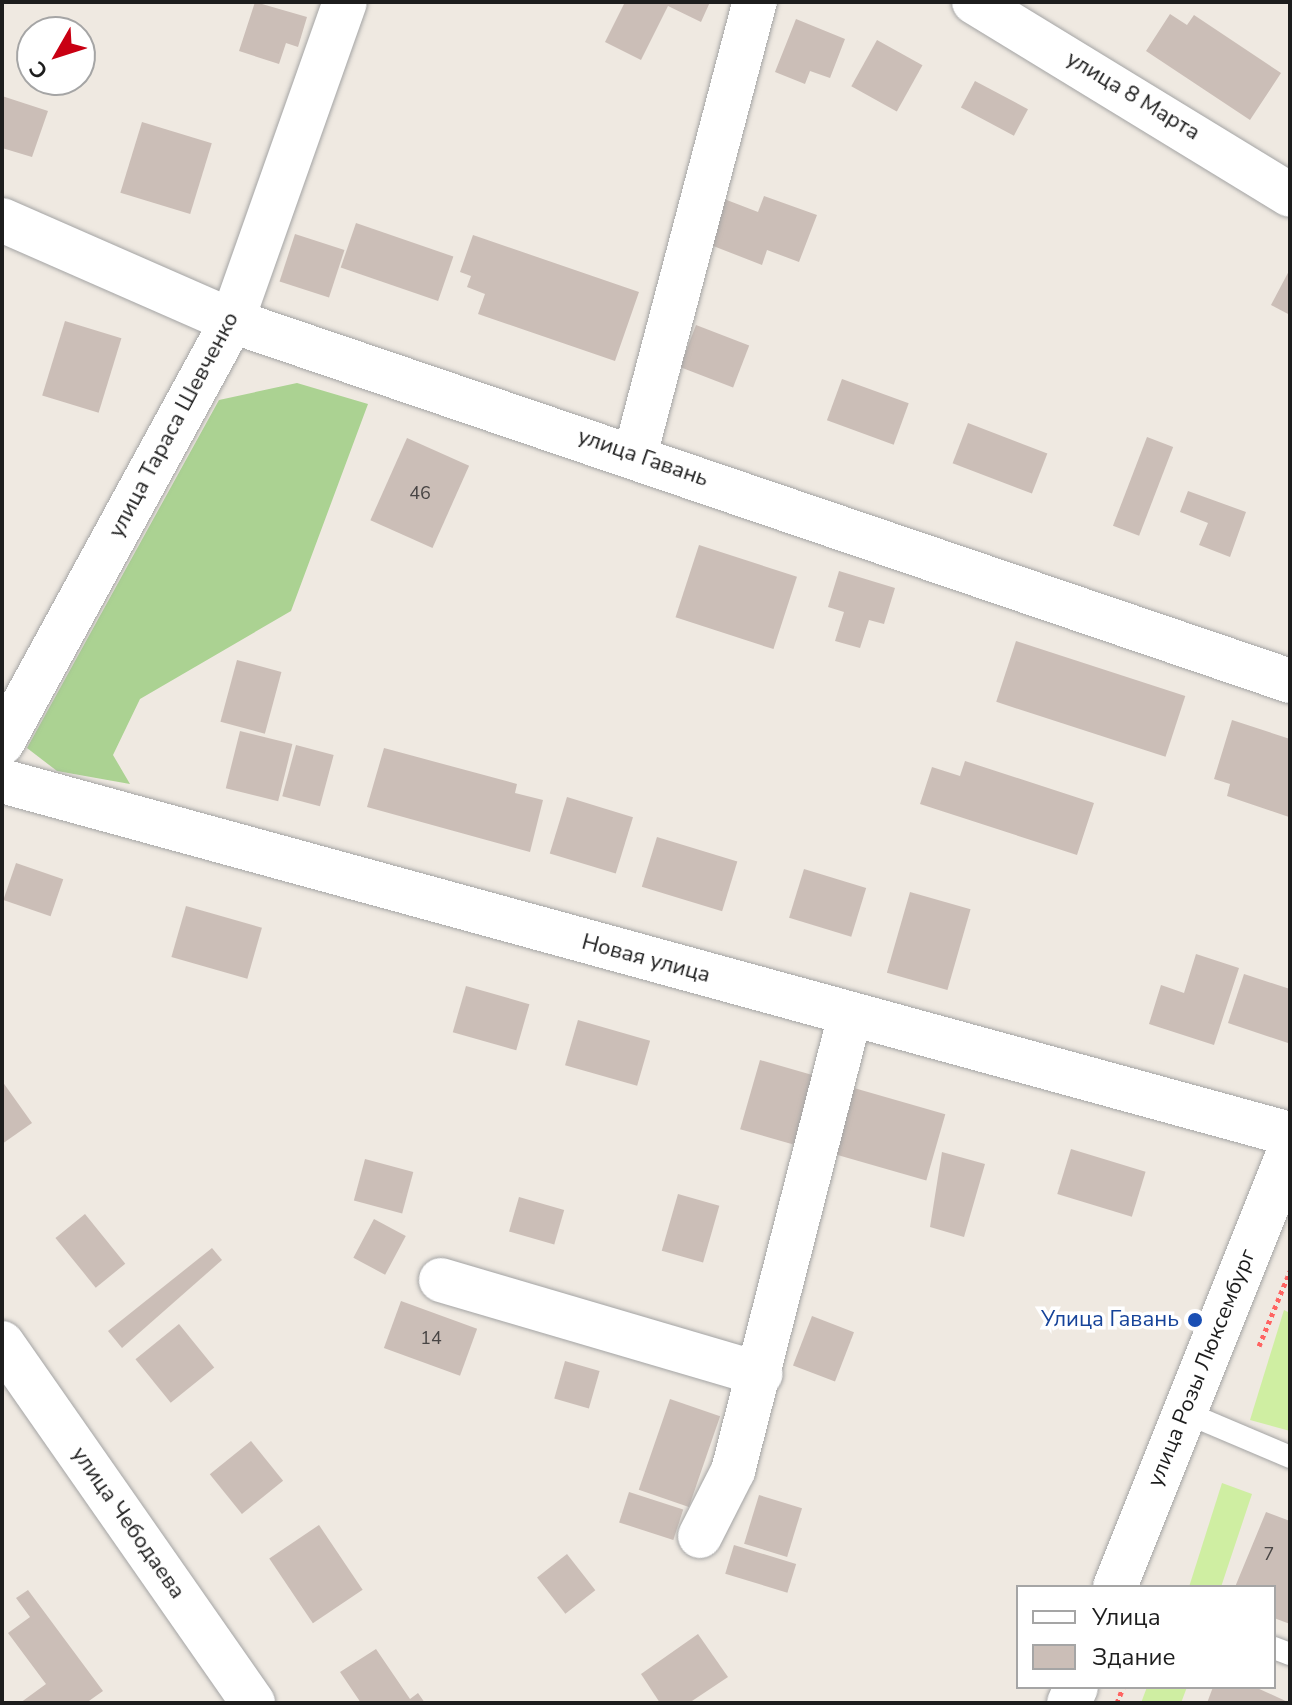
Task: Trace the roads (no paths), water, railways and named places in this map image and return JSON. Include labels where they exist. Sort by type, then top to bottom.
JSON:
[{"type":"street","name":"улица Тараса Шевченко","points":[[2,743],[232,321],[345,2]]},
{"type":"street","points":[[635,455],[755,2]]},
{"type":"street","name":"улица 8 Марта","points":[[974,2],[1290,195]]},
{"type":"street","name":"улица Гавань","points":[[2,220],[232,321],[635,455],[1290,681]]},
{"type":"street","name":"Новая улица","points":[[2,781],[850,1016],[1290,1134]]},
{"type":"street","points":[[700,1536],[733,1471],[850,1016]]},
{"type":"street","name":"улица Розы Люксембург","points":[[1116,1585],[1290,1150]]},
{"type":"street","points":[[441,1280],[760,1374]]},
{"type":"street","name":"улица Чебодаева","points":[[2,1343],[253,1703]]},
{"type":"lane","points":[[1184,1412],[1290,1457]]},
{"type":"place","name":"Улица Гавань","points":[[1195,1320]]}]
